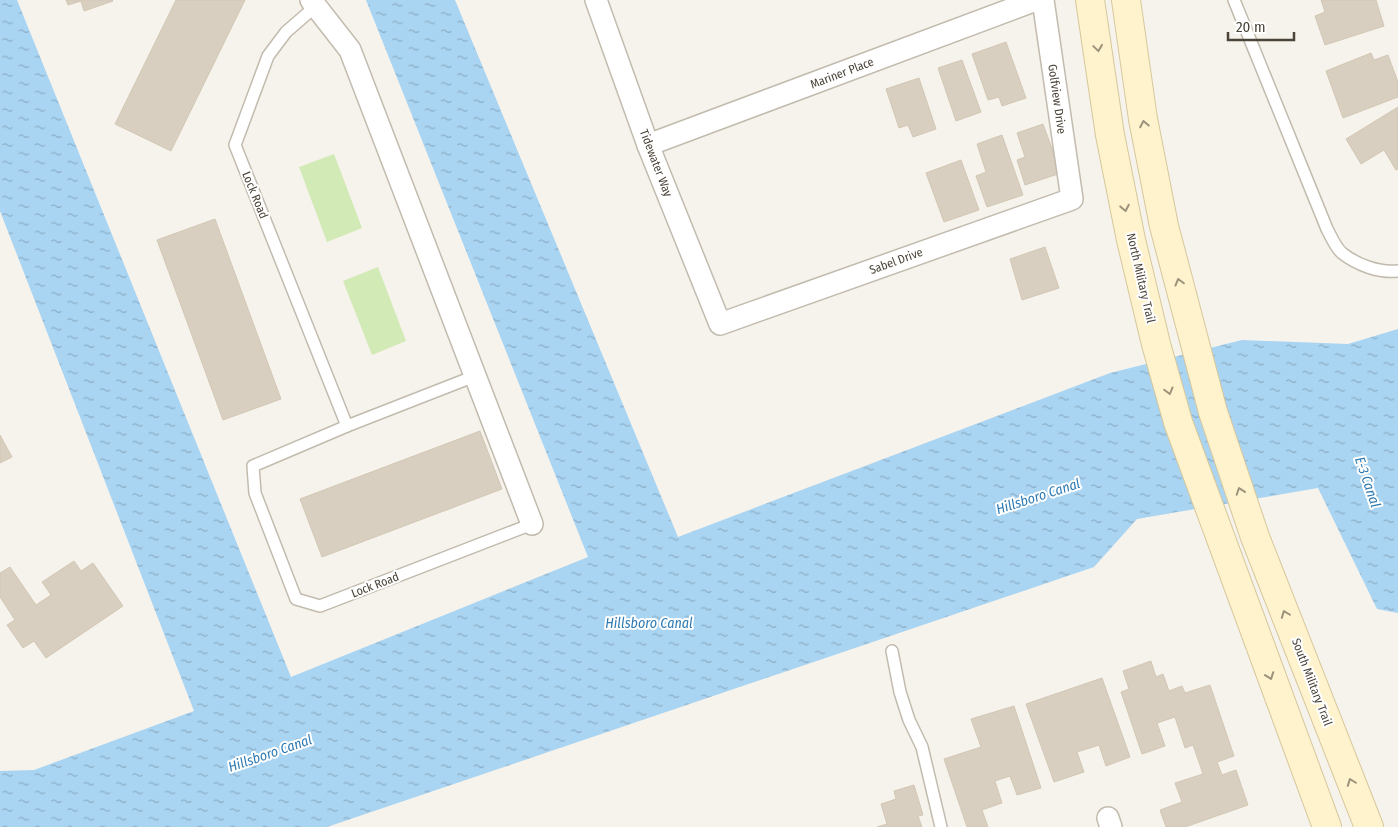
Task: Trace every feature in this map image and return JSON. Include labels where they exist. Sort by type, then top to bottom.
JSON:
[{"type":"street","name":"Tidewater Way","points":[[596,0],[648,145],[720,324]]},
{"type":"street","name":"Mariner Place","points":[[648,145],[1036,0]]},
{"type":"street","name":"Golfview Drive","points":[[1043,0],[1072,199]]},
{"type":"street","name":"North Military Trail","points":[[1090,0],[1110,135],[1131,240],[1156,344],[1178,422],[1327,827]]},
{"type":"street","name":"South Military Trail","points":[[1126,0],[1143,119],[1164,226],[1213,412],[1255,538],[1369,827]]},
{"type":"street","name":"Lock Road","points":[[314,3],[350,50],[532,524]]},
{"type":"street","name":"Sabel Drive","points":[[720,324],[1072,199]]},
{"type":"lane","points":[[1234,0],[1331,237],[1341,252],[1364,266],[1386,272],[1398,271]]},
{"type":"lane","name":"Lock Road","points":[[314,3],[286,32],[268,56],[235,145],[347,426]]},
{"type":"lane","name":"Lock Road","points":[[475,376],[347,426],[253,466],[255,493],[296,599],[320,606],[532,524]]},
{"type":"lane","points":[[892,651],[903,702],[922,747],[941,827]]},
{"type":"green space","points":[[334,154],[362,228],[327,242],[299,167]]},
{"type":"green space","points":[[378,267],[406,341],[372,355],[343,281]]},
{"type":"water","name":"Hillsboro Canal","points":[[0,0],[17,0],[291,677],[588,557],[366,0],[455,0],[678,537],[1110,373],[1242,340],[1348,344],[1398,329],[1398,613],[1377,609],[1318,488],[1137,519],[1094,567],[327,827],[0,827],[0,771],[34,770],[194,711],[0,211]]},
{"type":"building","points":[[66,0],[113,1],[84,11],[81,1],[68,5]]},
{"type":"building","points":[[176,0],[245,0],[171,151],[115,124]]},
{"type":"building","points":[[1321,0],[1376,0],[1384,26],[1325,45],[1315,16],[1325,12]]},
{"type":"building","points":[[1006,42],[1026,98],[1002,106],[999,97],[988,100],[972,54]]},
{"type":"building","points":[[1371,53],[1374,60],[1388,55],[1398,82],[1398,97],[1343,118],[1326,71]]},
{"type":"building","points":[[962,60],[981,112],[956,121],[938,68]]},
{"type":"building","points":[[919,78],[936,129],[913,137],[908,125],[899,128],[886,89]]},
{"type":"building","points":[[1398,107],[1398,169],[1396,170],[1384,150],[1361,164],[1346,139]]},
{"type":"building","points":[[1043,124],[1061,173],[1025,185],[1017,160],[1025,157],[1017,133]]},
{"type":"building","points":[[1002,135],[1023,195],[987,207],[976,176],[986,172],[977,144]]},
{"type":"building","points":[[961,160],[979,210],[944,222],[926,173]]},
{"type":"building","points":[[215,219],[281,399],[223,420],[157,240]]},
{"type":"building","points":[[1045,247],[1059,288],[1022,300],[1010,259]]},
{"type":"building","points":[[480,431],[502,489],[322,557],[300,499]]},
{"type":"building","points":[[0,435],[12,457],[0,463]]},
{"type":"building","points":[[74,561],[81,571],[93,563],[123,606],[46,658],[34,641],[23,648],[7,625],[15,620],[0,597],[0,573],[10,567],[36,605],[51,595],[42,582]]},
{"type":"building","points":[[1151,661],[1156,677],[1163,674],[1169,691],[1182,686],[1185,693],[1210,685],[1234,756],[1217,762],[1222,775],[1236,770],[1248,805],[1185,827],[1166,827],[1160,810],[1182,802],[1175,783],[1203,774],[1193,745],[1185,748],[1175,717],[1157,723],[1165,746],[1142,754],[1121,692],[1129,689],[1123,671]]},
{"type":"building","points":[[1102,678],[1130,757],[1106,766],[1099,745],[1077,752],[1084,772],[1054,782],[1026,704]]},
{"type":"building","points":[[1014,706],[1041,788],[1017,795],[1010,776],[995,781],[1002,803],[982,810],[988,827],[967,827],[944,759],[981,747],[971,719]]},
{"type":"building","points":[[914,785],[923,815],[918,816],[922,827],[877,827],[887,824],[881,804],[896,799],[894,791]]},
{"type":"water label","name":"E-3 Canal","points":[[1368,482]]}]
